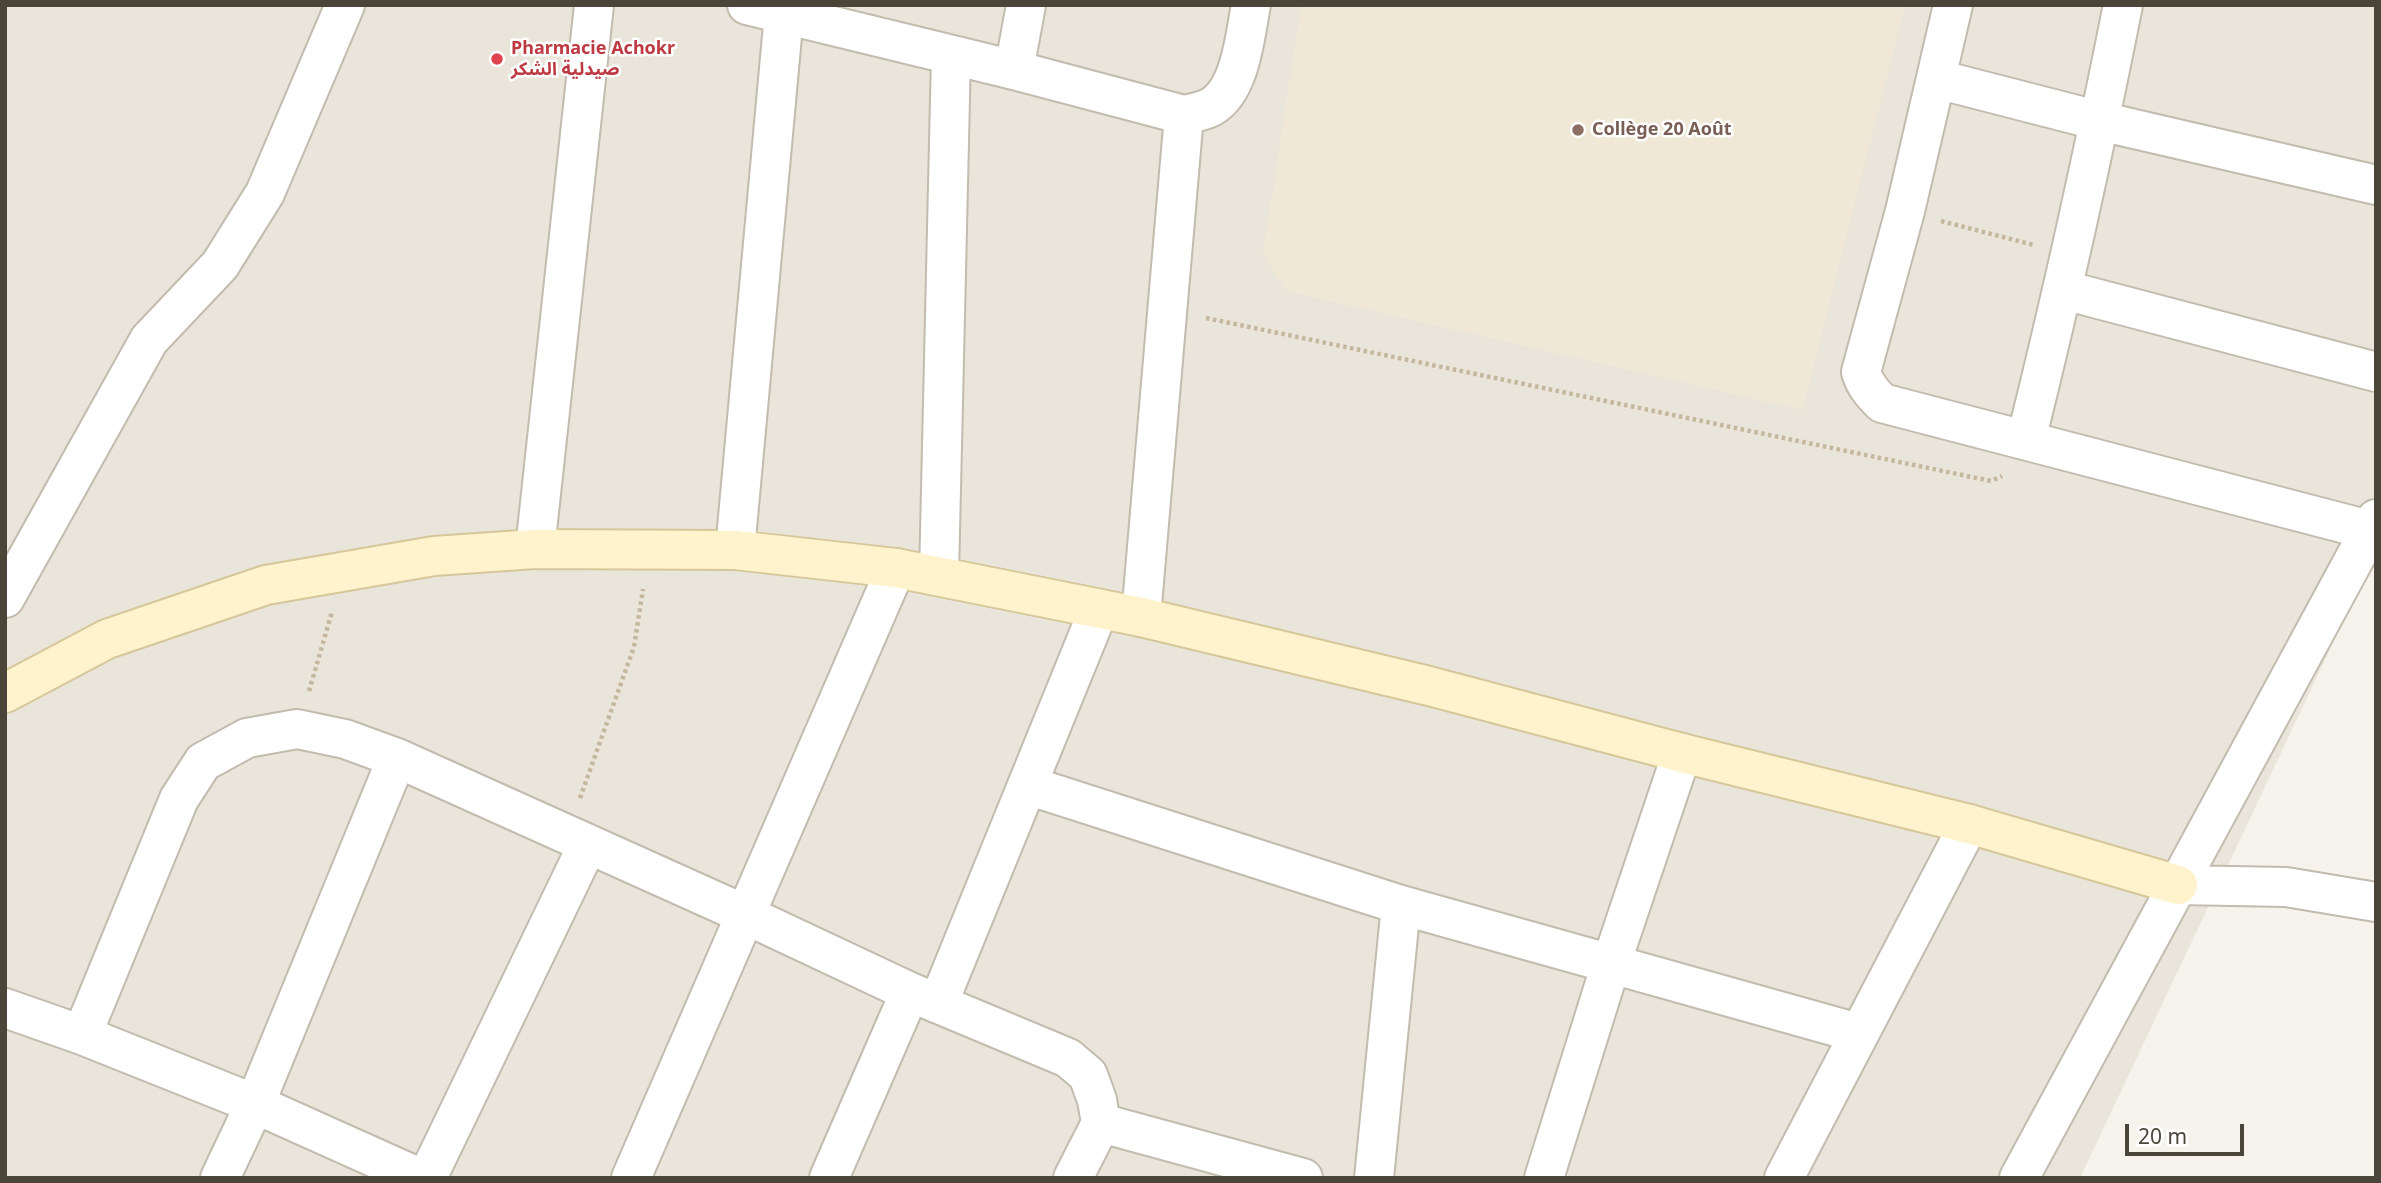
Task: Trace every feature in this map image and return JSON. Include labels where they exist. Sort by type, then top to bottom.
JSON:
[{"type":"street","points":[[5,598],[149,341],[220,265],[265,193],[345,5]]},
{"type":"street","points":[[535,549],[594,5]]},
{"type":"street","points":[[747,5],[1014,70],[1184,115],[1212,107],[1228,89],[1239,66],[1251,5]]},
{"type":"street","points":[[1014,70],[1026,5]]},
{"type":"street","points":[[1953,5],[1905,211],[1861,372],[1865,384],[1882,403],[2373,524],[2019,1178]]},
{"type":"street","points":[[2026,440],[2100,121],[2123,5]]},
{"type":"street","points":[[735,550],[785,14]]},
{"type":"street","points":[[939,576],[951,55]]},
{"type":"street","points":[[1937,79],[2100,121],[2376,185]]},
{"type":"street","points":[[1141,617],[1184,115]]},
{"type":"street","points":[[2066,272],[2376,372]]},
{"type":"street","points":[[5,694],[107,639],[266,585],[434,556],[535,549],[735,550],[896,568],[1141,617],[1429,686],[1682,753],[1969,824],[2178,885],[2286,887],[2376,902]]},
{"type":"street","points":[[631,1178],[896,568]]},
{"type":"street","points":[[829,1178],[924,998],[1027,785],[1099,609]]},
{"type":"street","points":[[82,1035],[179,799],[203,761],[247,738],[297,729],[345,739],[397,758],[924,998],[1068,1058],[1087,1075],[1097,1100],[1101,1124],[1073,1178]]},
{"type":"street","points":[[1544,1178],[1611,964],[1682,753]]},
{"type":"street","points":[[220,1178],[255,1104],[397,758]]},
{"type":"street","points":[[1027,785],[1401,905],[1858,1033]]},
{"type":"street","points":[[1784,1178],[1969,824]]},
{"type":"street","points":[[427,1178],[577,839]]},
{"type":"street","points":[[1374,1178],[1401,905]]},
{"type":"street","points":[[5,1007],[255,1104],[420,1178]]},
{"type":"street","points":[[1101,1124],[1303,1178]]},
{"type":"path","points":[[1905,211],[2066,272]]},
{"type":"path","points":[[1167,310],[1991,481],[2012,472],[2026,440]]},
{"type":"path","points":[[577,839],[634,647],[649,550]]},
{"type":"path","points":[[297,729],[345,571]]},
{"type":"shaded area","points":[[5,5],[2376,5],[2376,552],[2080,1178],[5,1178]]},
{"type":"shaded area","name":"Collège 20 Août","points":[[1301,5],[1905,5],[1803,410],[1286,291],[1263,255]]},
{"type":"place","name":"Pharmacie Achokr صيدلية الشكر","points":[[497,59]]},
{"type":"place","name":"Collège 20 Août","points":[[1578,130]]}]
